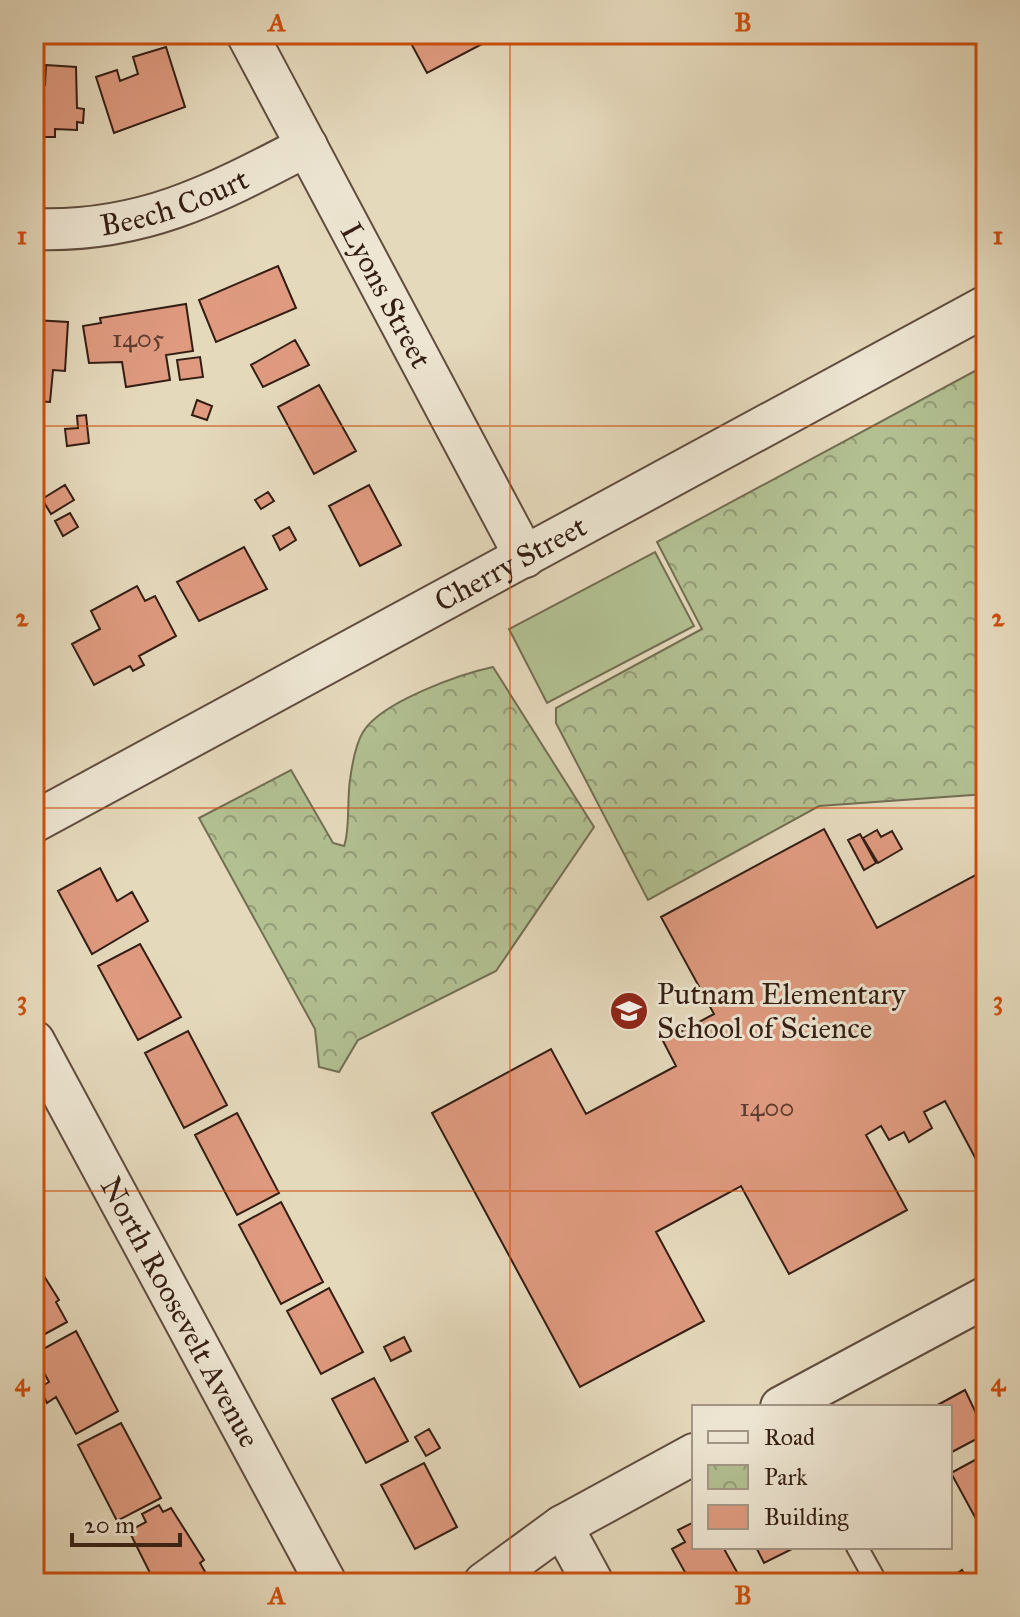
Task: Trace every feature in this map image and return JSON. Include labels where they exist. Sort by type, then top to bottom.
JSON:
[{"type":"street","name":"Lyons Street","points":[[247,34],[525,557]]},
{"type":"street","name":"Beech Court","points":[[34,229],[105,227],[173,211],[307,146]]},
{"type":"street","name":"Cherry Street","points":[[34,822],[986,306]]},
{"type":"street","name":"North Roosevelt Avenue","points":[[34,1041],[326,1583]]},
{"type":"street","points":[[785,1405],[986,1297]]},
{"type":"street","points":[[484,1583],[562,1526],[692,1455]]},
{"type":"street","points":[[562,1526],[593,1583]]},
{"type":"lane","points":[[858,1549],[877,1583]]},
{"type":"green space","points":[[986,365],[986,794],[819,806],[648,900],[556,723],[556,708],[702,629],[657,542]]},
{"type":"green space","points":[[655,552],[694,626],[547,703],[509,629]]},
{"type":"green space","points":[[493,667],[594,827],[496,971],[358,1040],[339,1072],[319,1067],[315,1029],[199,818],[291,770],[333,843],[344,846],[356,749],[372,721],[422,691]]},
{"type":"building","points":[[406,34],[501,34],[427,73]]},
{"type":"building","points":[[166,47],[185,107],[114,133],[96,77],[117,70],[120,81],[138,74],[133,57]]},
{"type":"building","points":[[46,65],[76,67],[77,108],[84,109],[83,123],[77,122],[77,130],[55,129],[55,137],[43,137],[43,131],[34,131],[34,84],[45,85]]},
{"type":"building","points":[[278,266],[296,308],[216,342],[199,300]]},
{"type":"building","points":[[186,304],[193,351],[166,355],[170,380],[126,387],[122,362],[89,363],[83,326],[101,323],[100,318]]},
{"type":"building","points":[[34,320],[68,322],[65,371],[53,370],[50,402],[34,401]]},
{"type":"building","points":[[295,340],[309,365],[263,387],[251,365]]},
{"type":"building","points":[[200,357],[203,377],[180,380],[177,360]]},
{"type":"building","points":[[319,385],[356,451],[314,474],[278,407]]},
{"type":"building","points":[[197,400],[212,406],[207,420],[192,415]]},
{"type":"building","points":[[86,415],[89,443],[67,446],[65,429],[78,428],[77,416]]},
{"type":"building","points":[[65,485],[74,500],[51,514],[42,499]]},
{"type":"building","points":[[369,485],[401,545],[360,566],[329,506]]},
{"type":"building","points":[[268,492],[274,501],[261,509],[255,500]]},
{"type":"building","points":[[70,513],[78,527],[63,536],[55,521]]},
{"type":"building","points":[[289,527],[296,540],[280,550],[273,536]]},
{"type":"building","points":[[244,547],[267,589],[199,621],[177,582]]},
{"type":"building","points":[[137,586],[145,601],[155,596],[176,636],[139,656],[144,665],[133,671],[130,666],[94,685],[72,644],[100,629],[91,611]]},
{"type":"building","points":[[824,829],[877,928],[983,871],[986,877],[986,1158],[978,1163],[945,1101],[924,1112],[932,1128],[909,1142],[904,1132],[889,1140],[881,1126],[866,1135],[907,1210],[789,1274],[741,1186],[656,1232],[704,1321],[580,1387],[432,1113],[551,1049],[586,1114],[676,1066],[663,1041],[714,1014],[661,917]]},
{"type":"building","points":[[877,830],[881,837],[892,831],[902,849],[878,863],[863,838]]},
{"type":"building","points":[[860,834],[876,863],[864,870],[848,840]]},
{"type":"building","points":[[100,868],[117,901],[132,892],[148,921],[92,954],[58,891]]},
{"type":"building","points":[[140,944],[181,1017],[138,1040],[98,966]]},
{"type":"building","points":[[188,1031],[227,1105],[184,1128],[145,1053]]},
{"type":"building","points":[[237,1113],[279,1193],[237,1215],[195,1135]]},
{"type":"building","points":[[281,1202],[323,1282],[281,1304],[239,1225]]},
{"type":"building","points":[[34,1260],[59,1300],[56,1302],[67,1322],[34,1340]]},
{"type":"building","points":[[329,1288],[363,1352],[321,1374],[287,1311]]},
{"type":"building","points":[[76,1331],[118,1411],[76,1434],[56,1397],[47,1403],[39,1388],[49,1382],[34,1354]]},
{"type":"building","points":[[404,1337],[411,1351],[391,1361],[384,1347]]},
{"type":"building","points":[[374,1378],[408,1441],[366,1463],[332,1399]]},
{"type":"building","points":[[965,1390],[986,1434],[952,1452],[952,1405],[938,1405]]},
{"type":"building","points":[[121,1423],[161,1498],[117,1521],[78,1445]]},
{"type":"building","points":[[429,1429],[440,1448],[426,1456],[415,1437]]},
{"type":"building","points":[[986,1454],[986,1528],[982,1530],[952,1472]]},
{"type":"building","points":[[424,1463],[457,1527],[415,1549],[381,1485]]},
{"type":"building","points":[[159,1505],[163,1512],[171,1508],[204,1560],[200,1563],[211,1582],[155,1583],[129,1531],[146,1522],[142,1514]]},
{"type":"building","points":[[692,1523],[692,1549],[724,1549],[742,1581],[691,1583],[672,1549],[685,1542],[678,1530]]},
{"type":"building","points":[[757,1549],[792,1549],[764,1563]]},
{"type":"building","points":[[962,1570],[969,1583],[940,1583],[951,1577],[954,1582],[959,1579],[956,1574]]},
{"type":"place","name":"Putnam Elementary School of Science","points":[[629,1011]]}]
